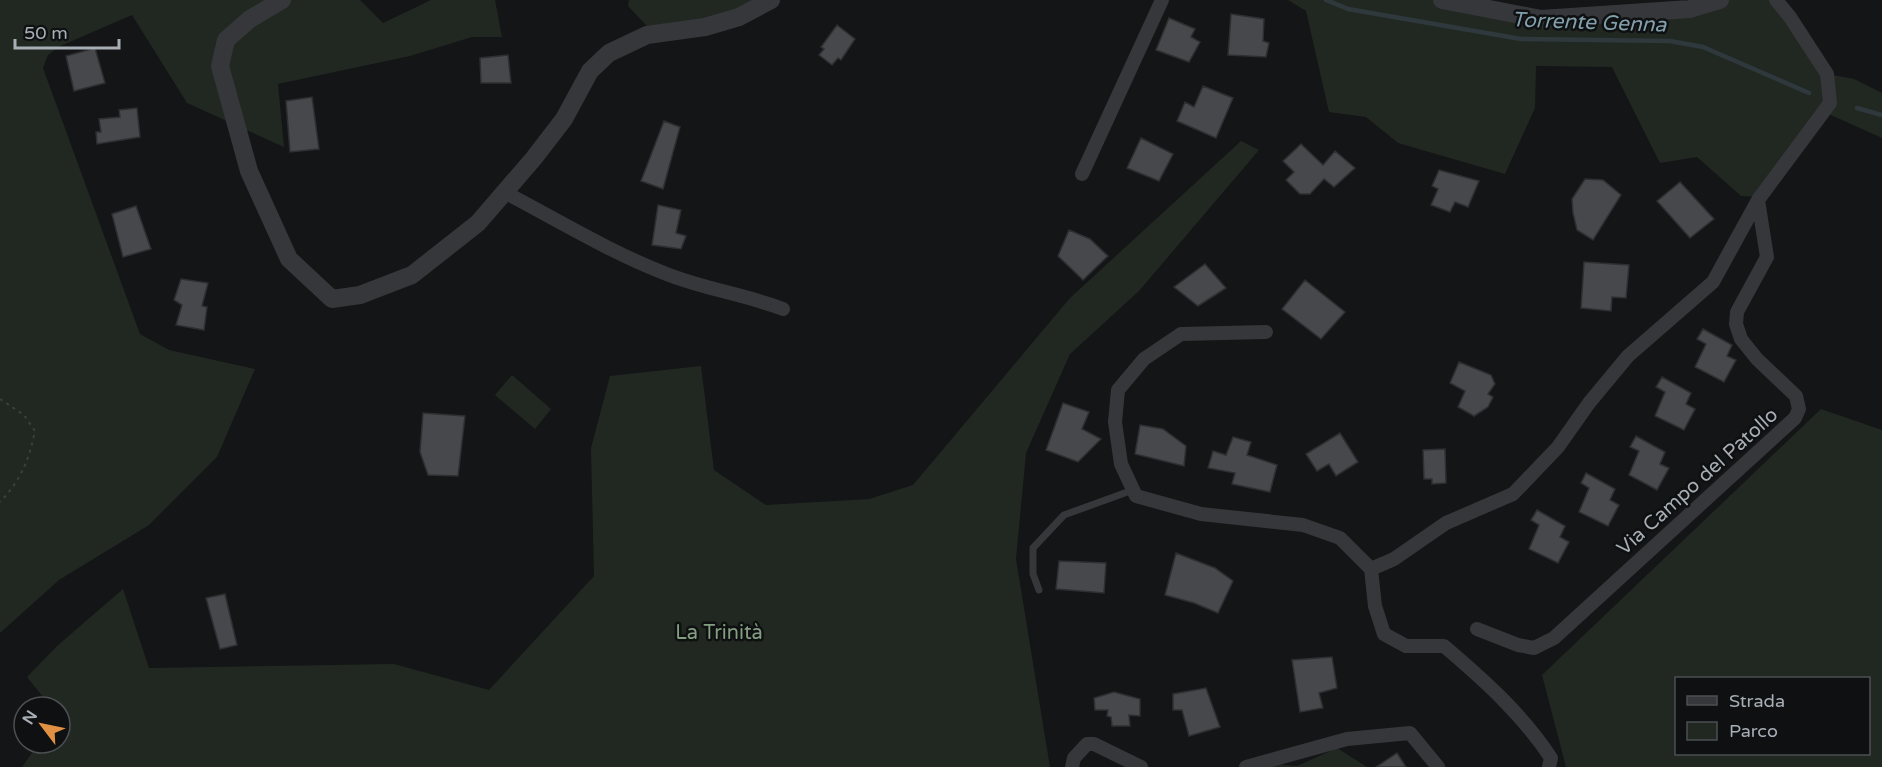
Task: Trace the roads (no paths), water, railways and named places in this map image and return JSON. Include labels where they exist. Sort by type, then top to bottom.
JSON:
[{"type":"street","points":[[282,0],[250,19],[226,40],[220,66],[249,171],[289,259],[332,299],[360,295],[412,275],[478,223],[564,119],[590,71],[609,53],[647,35],[705,27],[739,17],[771,0]]},
{"type":"street","points":[[1082,174],[1162,0]]},
{"type":"street","points":[[1442,0],[1462,6],[1541,19],[1690,9],[1720,0]]},
{"type":"street","points":[[1371,569],[1394,559],[1446,523],[1513,494],[1558,447],[1589,403],[1628,356],[1713,282],[1758,200],[1830,103],[1827,74],[1790,16],[1776,0]]},
{"type":"street","points":[[504,192],[663,273],[710,290],[759,300],[783,309]]},
{"type":"street","name":"Via Campo del Patollo","points":[[1477,629],[1518,645],[1534,648],[1554,638],[1795,418],[1799,409],[1796,396],[1757,359],[1741,339],[1736,324],[1737,312],[1767,257],[1758,200]]},
{"type":"street","points":[[1266,332],[1180,334],[1144,359],[1118,390],[1115,422],[1121,464],[1136,496],[1201,514],[1303,525],[1340,538],[1371,569],[1375,606],[1384,634],[1406,646],[1444,646],[1480,676],[1532,729],[1551,758],[1550,767]]},
{"type":"street","points":[[1246,767],[1347,740],[1410,733],[1438,767]]},
{"type":"street","points":[[1072,767],[1074,758],[1087,744],[1094,744],[1141,767]]},
{"type":"lane","points":[[1040,590],[1033,574],[1033,548],[1064,515],[1133,490]]},
{"type":"waterway","name":"Torrente Genna","points":[[1326,0],[1348,9],[1521,39],[1670,41],[1703,47],[1809,93]]},
{"type":"waterway","name":"Torrente Genna","points":[[1857,108],[1882,115]]},
{"type":"park label","name":"La Trinità","points":[[719,632]]}]
